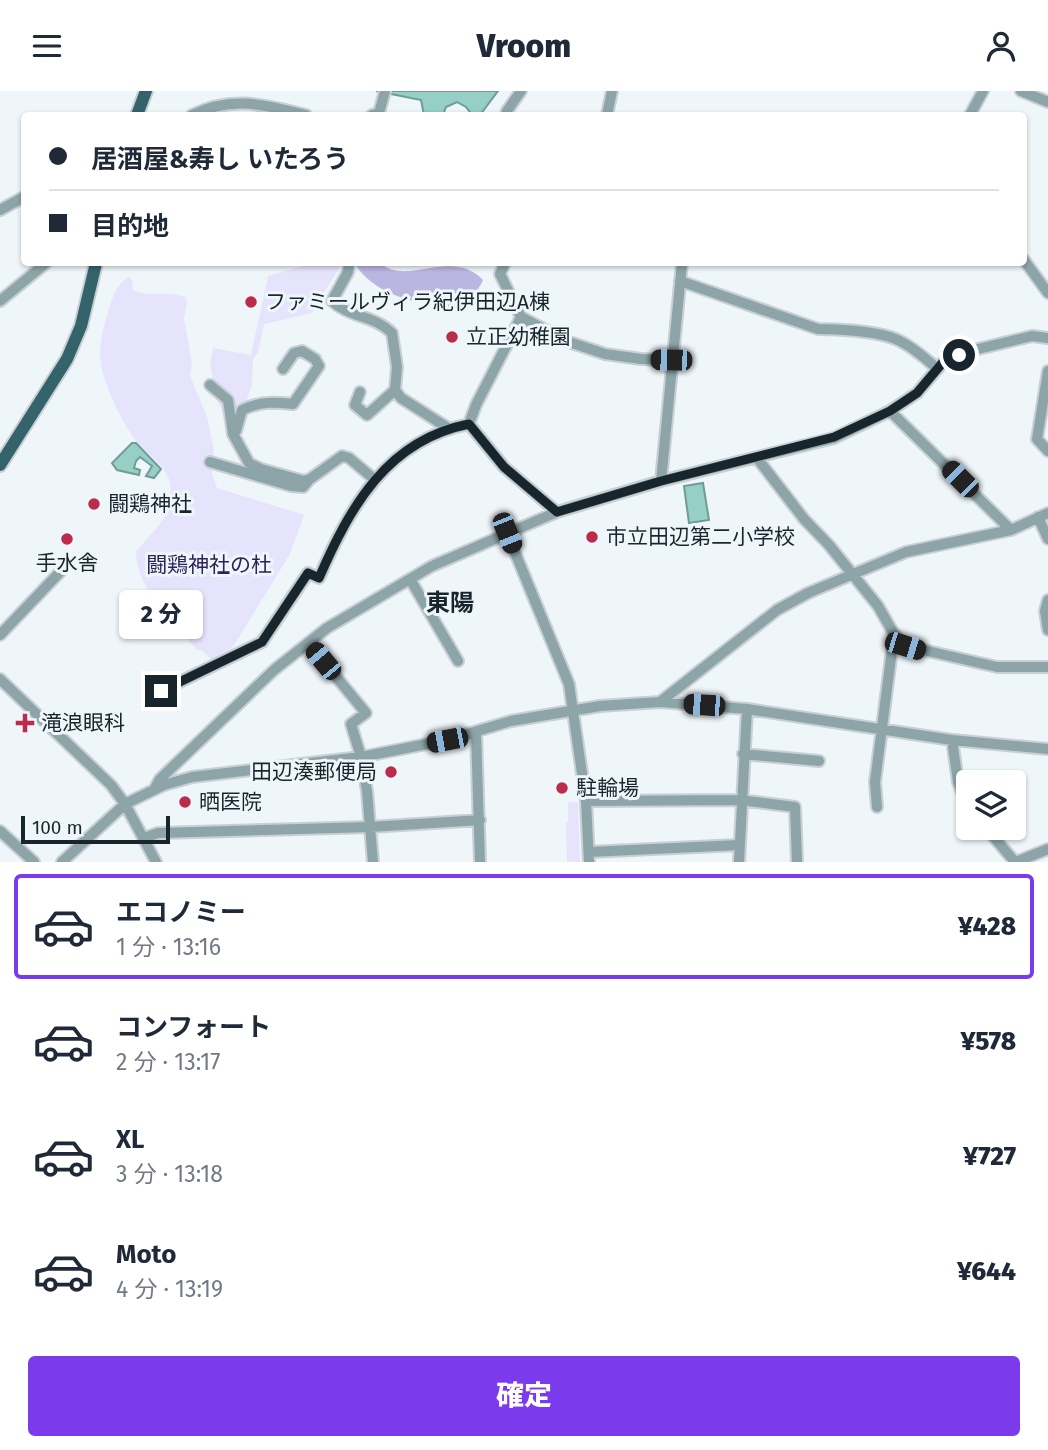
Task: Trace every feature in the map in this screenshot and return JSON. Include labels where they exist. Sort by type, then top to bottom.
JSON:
[{"type":"main road","points":[[138,112],[146,91]]},
{"type":"main road","points":[[0,465],[67,359],[81,326],[95,266]]},
{"type":"street","points":[[507,112],[521,91]]},
{"type":"street","points":[[608,112],[612,91]]},
{"type":"street","points":[[972,112],[983,91]]},
{"type":"street","points":[[1021,91],[1048,102]]},
{"type":"street","points":[[379,112],[385,95]]},
{"type":"street","points":[[198,112],[234,102],[263,104],[294,112]]},
{"type":"street","points":[[0,210],[21,199]]},
{"type":"street","points":[[1027,264],[1048,293]]},
{"type":"street","points":[[0,301],[42,266]]},
{"type":"street","points":[[349,266],[332,301],[348,313],[375,320],[392,333],[397,367],[395,390],[401,398],[448,428]]},
{"type":"street","points":[[504,266],[500,274],[520,317],[566,341],[594,351],[641,359],[671,360]]},
{"type":"street","points":[[661,481],[682,266]]},
{"type":"street","points":[[680,281],[818,329],[891,337],[937,368]]},
{"type":"street","points":[[469,424],[475,405],[520,317]]},
{"type":"street","points":[[154,790],[160,779],[266,678],[327,628],[432,566],[557,512],[661,481],[834,437],[890,411],[917,393],[944,361],[974,350],[1032,336],[1048,338]]},
{"type":"street","points":[[235,437],[242,410],[266,401],[293,404],[319,366],[315,359],[302,351],[294,353],[283,369]]},
{"type":"street","points":[[1048,371],[1037,439],[1048,451]]},
{"type":"street","points":[[210,385],[228,400],[231,426],[249,463],[261,470],[304,481],[310,479]]},
{"type":"street","points":[[360,392],[355,405],[367,415],[395,390]]},
{"type":"street","points":[[890,411],[1011,530]]},
{"type":"street","points":[[161,691],[262,642],[308,573],[319,578],[331,551],[374,479],[401,453],[448,428],[469,424]]},
{"type":"street","points":[[469,424],[504,467],[557,512]]},
{"type":"street","points":[[211,462],[291,486],[303,487],[342,456],[349,458],[374,479]]},
{"type":"street","points":[[757,458],[878,606],[894,634],[905,646],[997,667],[1048,667]]},
{"type":"street","points":[[660,702],[777,610],[850,573],[906,552],[1011,530],[1043,515],[1048,539]]},
{"type":"street","points":[[507,533],[569,684],[586,801],[589,857],[738,845]]},
{"type":"street","points":[[0,635],[61,571]]},
{"type":"street","points":[[410,579],[458,661]]},
{"type":"street","points":[[1048,600],[1045,611],[1048,630]]},
{"type":"street","points":[[877,807],[875,782],[894,634]]},
{"type":"street","points":[[309,644],[366,713],[351,724],[368,791],[373,862]]},
{"type":"street","points":[[0,678],[111,785],[125,804],[156,862]]},
{"type":"street","points":[[62,862],[125,804],[154,790],[192,777],[361,757],[447,740],[511,721],[600,706],[660,702],[747,709],[952,740],[1048,749]]},
{"type":"street","points":[[739,862],[740,800],[747,709]]},
{"type":"street","points":[[476,732],[480,862]]},
{"type":"street","points":[[952,740],[956,770]]},
{"type":"street","points":[[744,754],[820,761]]},
{"type":"street","points":[[586,801],[740,800],[795,807],[797,862]]},
{"type":"street","points":[[144,838],[158,833],[370,827],[480,820]]},
{"type":"street","points":[[0,831],[34,862]]},
{"type":"street","points":[[996,840],[1015,862],[1048,849]]},
{"type":"green space","points":[[303,266],[340,266],[312,313],[264,324],[258,353],[253,359],[252,384],[235,437],[210,385],[213,381],[210,364],[213,348],[251,355],[268,276]]},
{"type":"green space","name":"闘鶏神社の杜","points":[[129,277],[133,290],[140,293],[185,297],[187,302],[184,319],[192,363],[190,376],[207,417],[214,450],[212,474],[217,488],[304,515],[290,554],[236,642],[230,649],[212,659],[197,650],[167,617],[149,593],[138,566],[136,552],[166,514],[170,484],[165,472],[137,442],[125,424],[108,388],[101,364],[101,344],[108,312],[118,288]]},
{"type":"green space","points":[[568,802],[578,802],[580,862],[567,862]]},
{"type":"shaded area","points":[[376,91],[498,91],[482,112],[470,112],[457,102],[446,107],[444,112],[423,112],[421,100]]},
{"type":"shaded area","points":[[356,266],[386,266],[403,271],[443,266],[471,271],[483,280],[465,302],[456,307],[445,308],[387,291]]},
{"type":"shaded area","points":[[132,443],[136,443],[161,469],[154,478],[146,476],[152,466],[140,457],[134,468],[140,470],[139,475],[117,470],[112,463]]},
{"type":"shaded area","points":[[703,483],[709,520],[689,523],[684,486]]},
{"type":"place","name":"ファミールヴィラ紀伊田辺A棟","points":[[251,302]]},
{"type":"place","name":"立正幼稚園","points":[[452,337]]},
{"type":"place","name":"闘鶏神社","points":[[94,504]]},
{"type":"place","name":"市立田辺第二小学校","points":[[592,537]]},
{"type":"place","name":"手水舎","points":[[67,539]]},
{"type":"place","name":"滝浪眼科","points":[[25,723]]},
{"type":"place","name":"田辺湊郵便局","points":[[391,772]]},
{"type":"place","name":"駐輪場","points":[[562,788]]},
{"type":"place","name":"晒医院","points":[[185,802]]},
{"type":"district","name":"東陽","points":[[450,603]]},
{"type":"route","points":[[161,691],[262,642],[308,573],[319,578],[331,551],[374,479],[401,453],[446,428],[469,424],[504,467],[557,512],[661,481],[834,437],[890,411],[927,384],[944,361],[959,355]]}]
